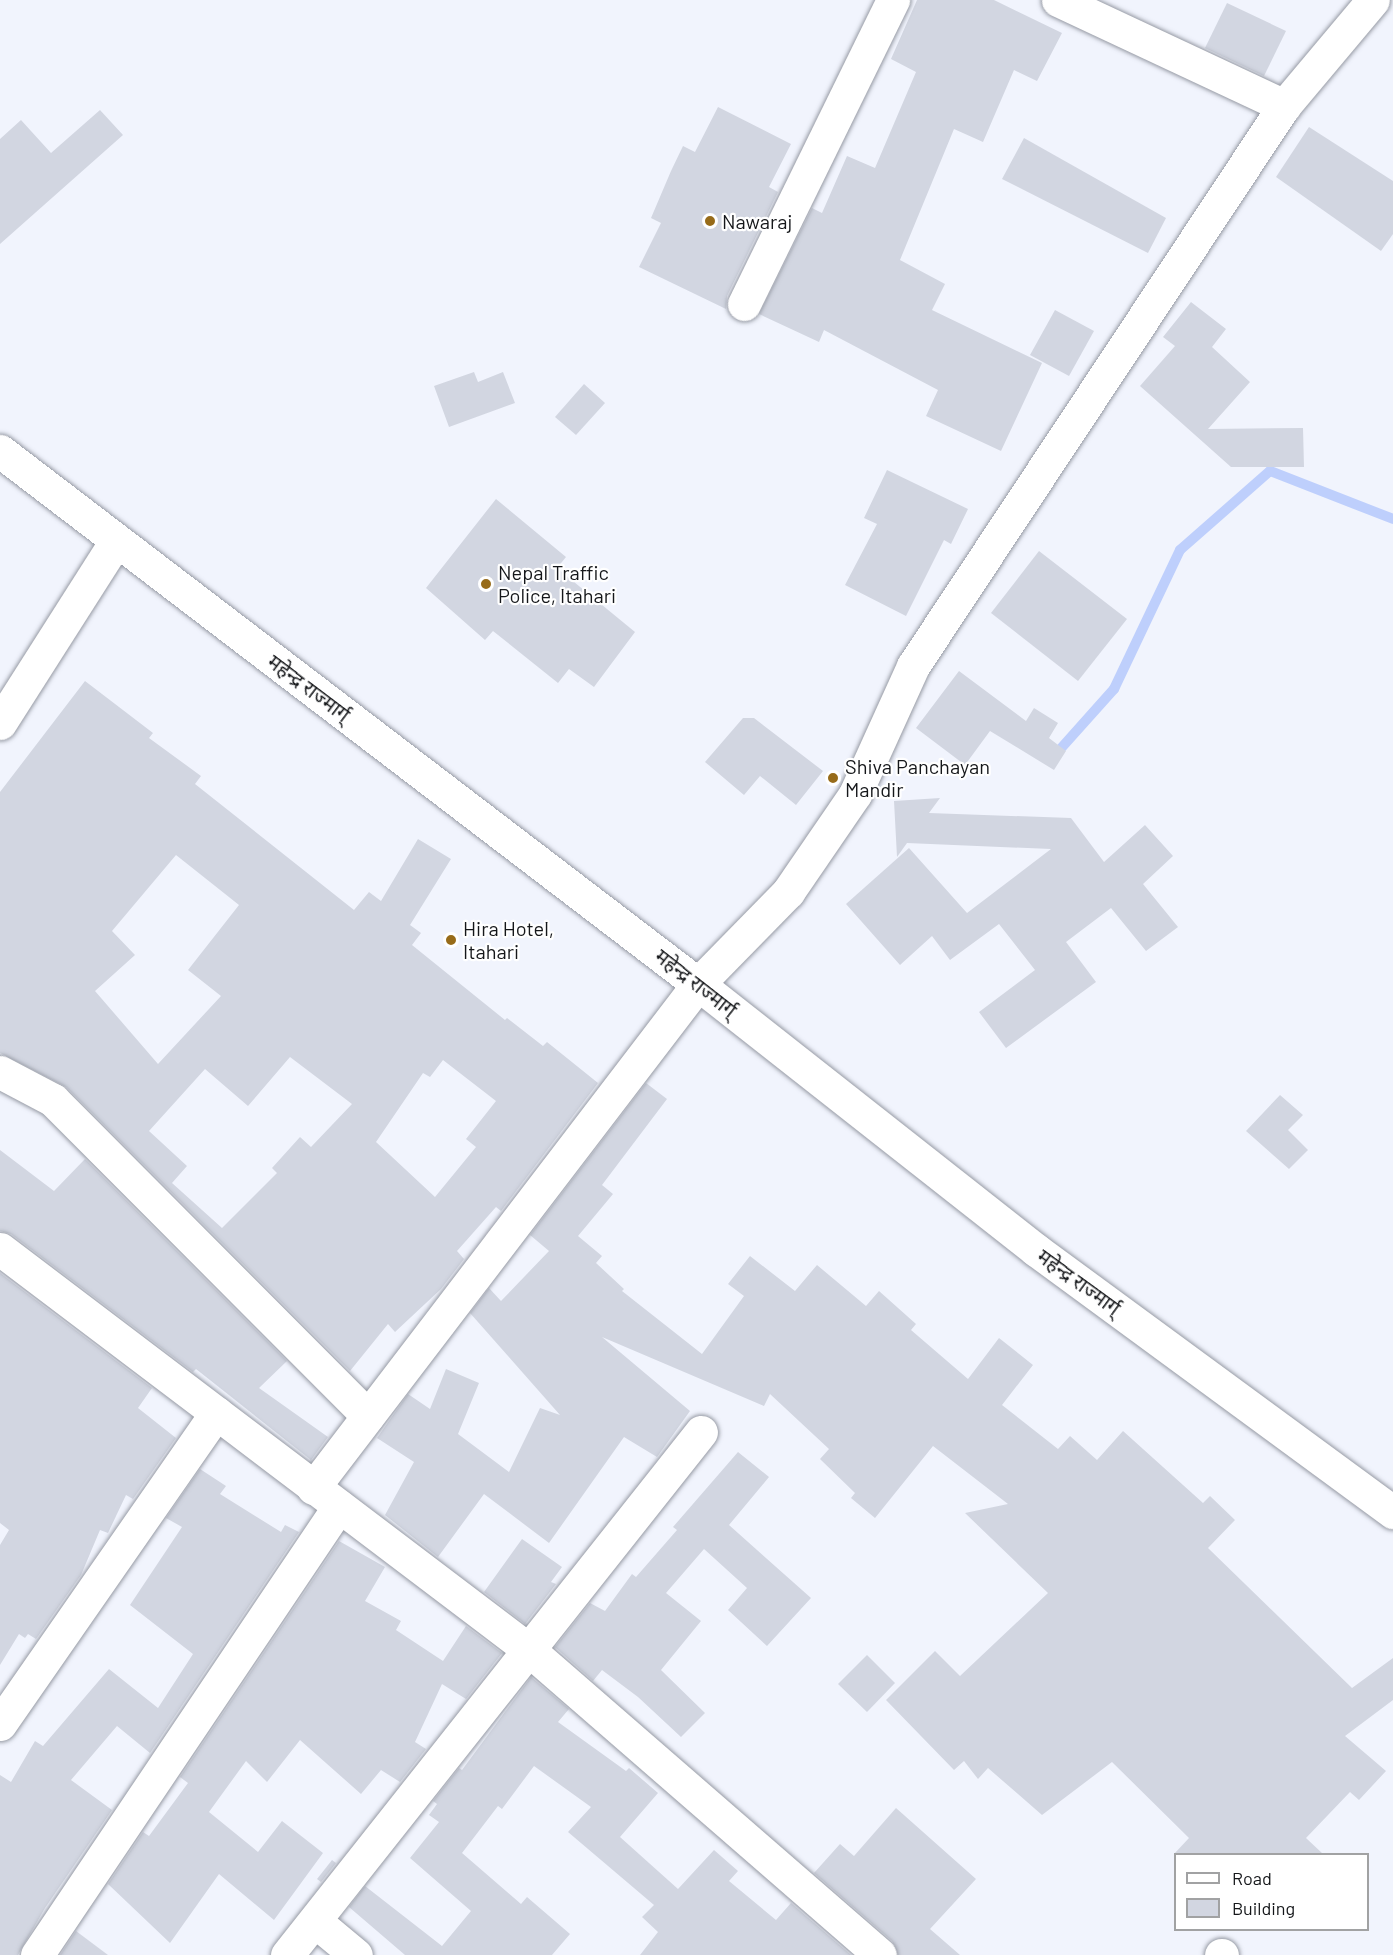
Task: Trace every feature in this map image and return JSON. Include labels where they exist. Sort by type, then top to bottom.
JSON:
[{"type":"main road","points":[[744,304],[894,0]]},
{"type":"main road","points":[[1058,0],[1284,106]]},
{"type":"main road","points":[[37,1955],[326,1497],[368,1416],[698,984],[788,892],[855,794],[913,666],[1284,106],[1373,0]]},
{"type":"main road","name":"महेन्द्र राज्मार्ग्","points":[[0,451],[698,984],[1036,1250],[1388,1500]]},
{"type":"main road","points":[[0,723],[116,541]]},
{"type":"main road","points":[[0,1072],[52,1100],[368,1416]]},
{"type":"main road","points":[[0,1249],[528,1649],[880,1955]]},
{"type":"main road","points":[[0,1724],[216,1413]]},
{"type":"main road","points":[[287,1955],[701,1432]]},
{"type":"main road","points":[[315,1921],[356,1955]]},
{"type":"building","points":[[917,0],[994,0],[1062,33],[1037,81],[1014,70],[983,142],[954,129],[900,260],[945,284],[932,310],[1042,363],[1001,451],[926,416],[938,390],[824,330],[819,342],[759,314],[812,208],[822,213],[847,156],[875,168],[916,72],[891,59]]},
{"type":"building","points":[[1227,3],[1286,31],[1264,76],[1205,48]]},
{"type":"building","points":[[718,107],[791,144],[769,187],[778,192],[727,296],[726,309],[639,267],[661,223],[651,218],[683,146],[695,152]]},
{"type":"building","points":[[100,110],[123,135],[0,244],[0,139],[21,120],[51,153]]},
{"type":"building","points":[[1309,127],[1393,181],[1393,234],[1381,251],[1276,177]]},
{"type":"building","points":[[1024,138],[1166,218],[1148,253],[1002,179]]},
{"type":"building","points":[[1191,302],[1226,329],[1212,347],[1250,382],[1208,429],[1303,428],[1304,467],[1231,467],[1140,386],[1175,346],[1163,337]]},
{"type":"building","points":[[1055,310],[1094,331],[1069,376],[1030,355]]},
{"type":"building","points":[[474,372],[478,382],[503,372],[515,403],[449,427],[434,386]]},
{"type":"building","points":[[584,384],[605,403],[576,435],[555,417]]},
{"type":"building","points":[[887,470],[968,509],[951,544],[944,540],[906,616],[845,585],[877,524],[864,518]]},
{"type":"building","points":[[496,499],[566,557],[557,568],[635,632],[594,687],[569,669],[558,683],[493,631],[485,640],[426,588]]},
{"type":"building","points":[[1039,551],[1127,619],[1078,681],[991,613]]},
{"type":"building","points":[[959,671],[1026,721],[1034,708],[1058,723],[1049,738],[1066,751],[1054,770],[990,731],[965,765],[916,728]]},
{"type":"building","points":[[85,681],[153,733],[149,738],[201,776],[195,784],[354,910],[369,892],[381,901],[418,839],[451,859],[410,925],[421,933],[412,945],[505,1020],[507,1018],[543,1046],[547,1042],[598,1083],[501,1211],[496,1207],[457,1251],[464,1259],[441,1289],[395,1332],[388,1324],[350,1371],[66,1087],[0,1053],[0,792]],"holes":[[[176,855],[239,905],[188,970],[221,996],[158,1064],[95,991],[135,955],[112,931]],[[290,1057],[352,1104],[311,1147],[300,1137],[272,1168],[277,1173],[222,1228],[172,1183],[187,1166],[149,1131],[205,1069],[248,1106]],[[443,1060],[496,1101],[466,1139],[476,1147],[435,1197],[376,1142],[423,1073],[430,1077]]]},
{"type":"building","points":[[743,718],[754,718],[823,771],[796,805],[760,776],[744,795],[705,762]]},
{"type":"building","points":[[940,798],[929,813],[1071,818],[1104,862],[1145,825],[1173,856],[1143,884],[1178,927],[1146,951],[1111,908],[1066,942],[1096,982],[1006,1048],[979,1012],[1035,970],[999,924],[950,960],[932,936],[900,965],[846,904],[909,848],[967,913],[1051,849],[907,843],[897,857],[894,801]]},
{"type":"building","points":[[646,1083],[667,1099],[602,1185],[613,1194],[578,1236],[602,1256],[596,1263],[624,1289],[622,1291],[702,1354],[744,1296],[728,1284],[750,1256],[795,1291],[817,1265],[866,1306],[879,1291],[916,1324],[911,1330],[968,1379],[999,1338],[1033,1365],[1002,1405],[1058,1449],[1070,1436],[1097,1460],[1123,1431],[1203,1503],[1210,1496],[1235,1520],[1208,1548],[1352,1688],[1393,1658],[1393,1700],[1345,1736],[1386,1771],[1359,1800],[1350,1792],[1306,1838],[1322,1853],[1175,1853],[1189,1838],[1112,1762],[1042,1815],[988,1768],[978,1779],[964,1761],[954,1770],[886,1700],[935,1651],[960,1676],[1048,1593],[965,1513],[1008,1504],[933,1446],[875,1518],[851,1498],[855,1493],[820,1459],[829,1449],[770,1394],[764,1406],[602,1337],[690,1411],[657,1457],[624,1437],[549,1543],[484,1494],[438,1557],[385,1515],[414,1462],[377,1438],[408,1394],[430,1409],[446,1369],[479,1383],[458,1434],[509,1472],[540,1408],[560,1415],[470,1313],[489,1288],[501,1301],[549,1251],[530,1235]]},
{"type":"building","points":[[1280,1095],[1303,1115],[1288,1130],[1308,1150],[1289,1169],[1246,1131]]},
{"type":"building","points":[[0,1150],[54,1191],[85,1159],[287,1361],[259,1388],[328,1437],[311,1460],[196,1369],[193,1372],[11,1234],[0,1231]]},
{"type":"building","points":[[0,1273],[152,1388],[138,1408],[176,1438],[133,1499],[126,1495],[108,1533],[100,1530],[81,1575],[36,1639],[28,1634],[25,1638],[19,1634],[0,1665],[0,1545],[9,1530],[0,1523]]},
{"type":"building","points":[[738,1452],[769,1477],[729,1525],[811,1598],[767,1646],[728,1610],[747,1588],[704,1549],[666,1593],[701,1621],[661,1670],[705,1713],[681,1737],[638,1697],[602,1670],[593,1681],[555,1647],[590,1603],[605,1611],[632,1574],[636,1577],[677,1530],[673,1527]]},
{"type":"building","points":[[200,1469],[226,1486],[220,1494],[281,1532],[285,1525],[299,1532],[150,1753],[117,1726],[71,1780],[112,1810],[45,1908],[18,1955],[0,1955],[0,1775],[11,1782],[35,1741],[43,1746],[109,1669],[158,1708],[193,1654],[130,1605],[182,1527],[166,1518]]},
{"type":"building","points":[[522,1539],[562,1567],[551,1582],[556,1584],[525,1624],[484,1592]]},
{"type":"building","points":[[339,1541],[385,1567],[365,1601],[401,1621],[396,1630],[443,1661],[466,1626],[502,1653],[466,1699],[442,1684],[415,1742],[426,1749],[400,1782],[381,1770],[361,1794],[300,1740],[267,1782],[246,1761],[209,1812],[258,1852],[282,1821],[323,1853],[274,1920],[219,1874],[170,1943],[108,1884],[143,1832],[149,1836],[188,1783],[180,1777]]},
{"type":"building","points":[[867,1655],[895,1683],[867,1712],[838,1684]]},
{"type":"building","points":[[531,1677],[569,1709],[558,1722],[626,1771],[629,1768],[658,1793],[620,1837],[678,1889],[714,1850],[738,1871],[729,1881],[776,1920],[791,1903],[851,1955],[640,1955],[658,1932],[642,1917],[654,1905],[568,1832],[591,1807],[534,1766],[502,1809],[498,1806],[462,1853],[521,1904],[527,1897],[570,1934],[552,1955],[405,1955],[349,1907],[365,1886],[442,1946],[471,1911],[410,1858],[439,1822],[429,1815],[437,1804],[433,1801],[459,1768],[462,1770]]},
{"type":"building","points":[[896,1808],[976,1879],[930,1929],[960,1955],[898,1955],[892,1941],[814,1873],[840,1844],[854,1856]]},
{"type":"building","points":[[332,1860],[336,1863],[321,1882],[317,1879]]},
{"type":"building","points":[[76,1931],[108,1955],[60,1955]]},
{"type":"waterway","points":[[1055,755],[1114,689],[1180,550],[1270,471],[1393,519]]},
{"type":"place","name":"Nawaraj","points":[[710,221]]},
{"type":"place","name":"Nepal Traffic Police, Itahari","points":[[486,584]]},
{"type":"place","name":"Shiva Panchayan Mandir","points":[[833,778]]},
{"type":"place","name":"Hira Hotel, Itahari","points":[[451,940]]}]
